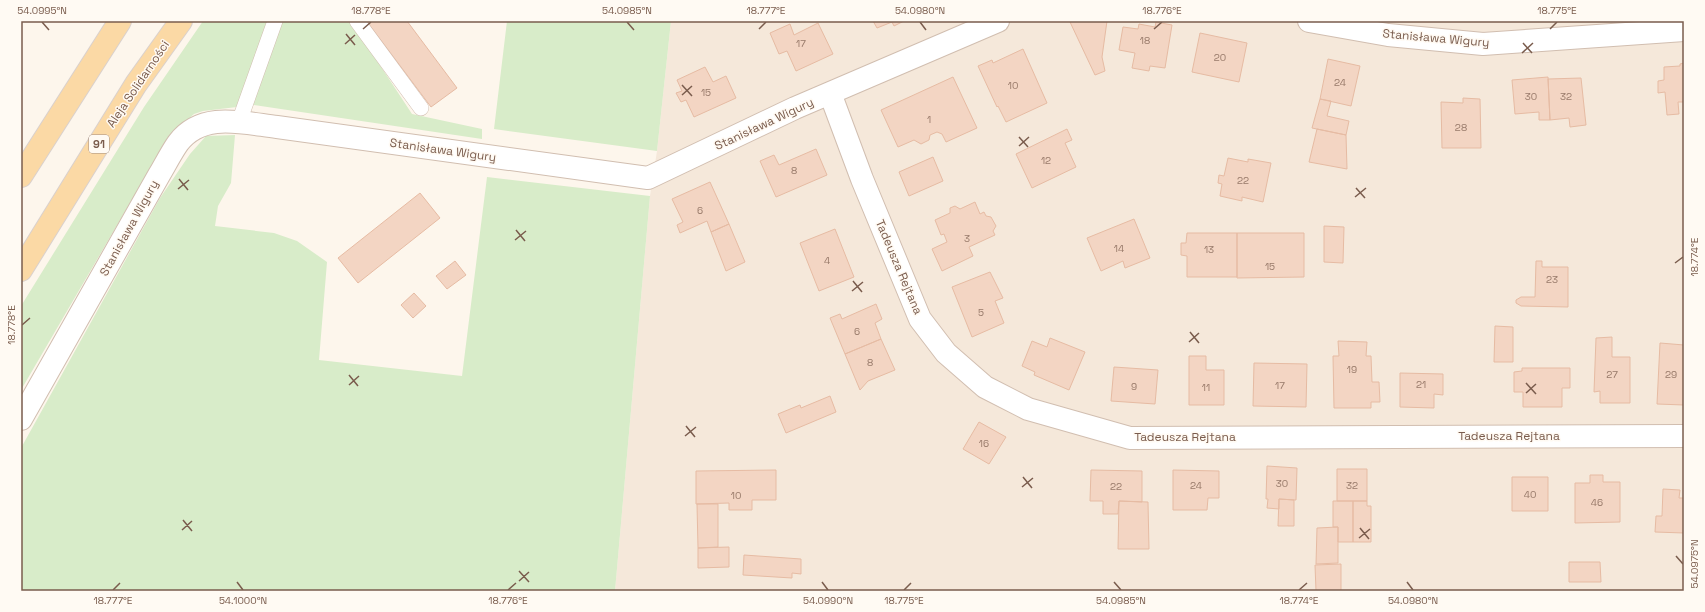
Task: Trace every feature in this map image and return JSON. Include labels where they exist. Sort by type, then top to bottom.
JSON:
[{"type":"main road","points":[[21,176],[120,21]]},
{"type":"main road","name":"Aleja Solidarności","points":[[21,270],[136,84],[181,21]]},
{"type":"street","name":"Stanisława Wigury","points":[[21,419],[179,142],[194,129],[209,122],[239,122],[648,178],[830,93],[998,21]]},
{"type":"street","name":"Stanisława Wigury","points":[[1309,21],[1388,35],[1483,44],[1684,30]]},
{"type":"street","name":"Tadeusza Rejtana","points":[[830,93],[862,179],[920,319],[946,353],[985,387],[1028,409],[1130,438],[1684,436]]},
{"type":"lane","points":[[239,122],[274,21]]},
{"type":"lane","points":[[357,21],[422,108]]},
{"type":"shaded area","points":[[671,21],[1684,21],[1684,591],[615,591],[650,196],[657,151]]},
{"type":"green space","points":[[203,21],[351,21],[412,114],[482,129],[482,139],[254,105],[203,111],[194,114],[169,136],[21,390],[21,306],[144,107]]},
{"type":"green space","points":[[507,21],[671,21],[657,151],[494,129]]},
{"type":"green space","points":[[235,135],[231,183],[218,206],[215,226],[274,233],[297,241],[327,262],[319,360],[462,376],[487,177],[650,196],[615,591],[21,591],[21,448],[160,198],[190,154],[206,136]]},
{"type":"building","points":[[370,21],[407,21],[457,88],[431,107],[368,23]]},
{"type":"building","points":[[873,21],[904,21],[894,26],[892,22],[877,28]]},
{"type":"building","points":[[1107,21],[1102,57],[1105,71],[1095,75],[1070,22]]},
{"type":"building","points":[[1156,22],[1172,25],[1165,68],[1150,66],[1149,71],[1132,68],[1135,53],[1119,50],[1123,27],[1138,29],[1139,24],[1155,27]]},
{"type":"building","points":[[818,23],[833,54],[796,71],[787,51],[779,54],[770,33],[790,24],[794,35]]},
{"type":"building","points":[[1200,33],[1247,43],[1239,82],[1192,72]]},
{"type":"building","points":[[1023,49],[1047,103],[1006,122],[998,106],[997,107],[978,66],[992,60],[993,63]]},
{"type":"building","points":[[1328,59],[1360,66],[1351,106],[1320,99]]},
{"type":"building","points":[[1684,63],[1684,102],[1678,102],[1679,114],[1667,115],[1665,92],[1658,93],[1658,81],[1664,80],[1664,67],[1680,66],[1680,64]]},
{"type":"building","points":[[705,67],[713,82],[726,76],[736,98],[694,117],[686,100],[681,102],[676,93],[682,91],[677,80]]},
{"type":"building","points":[[953,77],[977,128],[946,142],[942,134],[937,132],[930,135],[929,140],[921,144],[914,140],[898,147],[881,110]]},
{"type":"building","points":[[1548,77],[1550,120],[1539,120],[1539,112],[1515,114],[1512,80]]},
{"type":"building","points":[[1581,78],[1586,125],[1570,127],[1569,118],[1550,120],[1548,79]]},
{"type":"building","points":[[1463,98],[1480,99],[1481,148],[1442,148],[1441,102],[1463,103]]},
{"type":"building","points":[[1320,99],[1331,101],[1327,116],[1349,121],[1346,135],[1312,128]]},
{"type":"building","points":[[1067,129],[1072,140],[1065,143],[1076,167],[1032,188],[1016,154]]},
{"type":"building","points":[[1317,129],[1346,135],[1347,169],[1309,162]]},
{"type":"building","points":[[816,149],[827,175],[776,197],[760,161],[774,155],[779,165]]},
{"type":"building","points":[[933,157],[943,181],[909,196],[899,172]]},
{"type":"building","points":[[1228,158],[1248,162],[1248,159],[1271,163],[1263,202],[1242,197],[1242,201],[1220,196],[1222,184],[1218,183],[1219,175],[1224,176]]},
{"type":"building","points":[[710,182],[729,224],[711,232],[707,221],[680,233],[677,225],[683,222],[672,199]]},
{"type":"building","points":[[420,193],[440,218],[358,283],[338,258]]},
{"type":"building","points":[[975,202],[980,214],[984,212],[986,216],[991,217],[996,226],[993,231],[995,235],[969,247],[973,256],[942,271],[932,249],[947,242],[944,234],[941,235],[935,220],[950,213],[950,208],[955,206],[960,209]]},
{"type":"building","points":[[1134,219],[1150,258],[1125,268],[1123,261],[1101,271],[1087,238]]},
{"type":"building","points":[[729,224],[745,262],[726,271],[711,232]]},
{"type":"building","points":[[1324,226],[1344,227],[1343,263],[1324,262]]},
{"type":"building","points":[[835,229],[854,277],[819,291],[800,243]]},
{"type":"building","points":[[1187,233],[1237,233],[1237,277],[1187,277],[1187,256],[1181,255],[1181,243],[1186,243]]},
{"type":"building","points":[[1237,233],[1304,233],[1304,277],[1237,278]]},
{"type":"building","points":[[455,261],[466,275],[447,289],[436,276]]},
{"type":"building","points":[[1536,261],[1542,261],[1542,267],[1568,267],[1568,307],[1521,306],[1516,303],[1516,300],[1521,297],[1535,297]]},
{"type":"building","points":[[990,272],[1003,298],[995,301],[1004,323],[972,337],[952,287]]},
{"type":"building","points":[[414,293],[426,306],[413,318],[401,305]]},
{"type":"building","points":[[876,304],[882,319],[875,323],[881,339],[845,354],[830,318],[840,314],[842,319]]},
{"type":"building","points":[[1495,326],[1513,327],[1513,362],[1494,362]]},
{"type":"building","points":[[1612,337],[1612,357],[1630,357],[1630,403],[1600,403],[1600,391],[1594,392],[1596,338]]},
{"type":"building","points":[[1050,338],[1085,352],[1069,390],[1034,375],[1035,372],[1022,366],[1032,341],[1047,347]]},
{"type":"building","points":[[881,339],[895,370],[868,381],[860,390],[845,354]]},
{"type":"building","points":[[1338,341],[1367,342],[1366,356],[1371,356],[1372,382],[1379,382],[1380,402],[1371,402],[1371,408],[1334,408],[1333,356],[1339,356]]},
{"type":"building","points":[[1660,343],[1684,345],[1684,405],[1657,404]]},
{"type":"building","points":[[1189,356],[1206,356],[1206,370],[1224,370],[1224,405],[1189,405]]},
{"type":"building","points":[[1254,363],[1307,364],[1306,407],[1253,406]]},
{"type":"building","points":[[1114,367],[1158,370],[1155,404],[1111,401]]},
{"type":"building","points":[[1522,368],[1570,368],[1570,388],[1562,388],[1562,407],[1523,407],[1523,392],[1514,392],[1514,372],[1522,371]]},
{"type":"building","points":[[1400,373],[1443,374],[1443,395],[1434,394],[1434,408],[1400,407]]},
{"type":"building","points":[[830,396],[836,412],[786,433],[778,414],[800,405],[801,408]]},
{"type":"building","points":[[979,422],[1006,437],[989,464],[963,449]]},
{"type":"building","points":[[1267,466],[1297,468],[1296,500],[1279,499],[1279,509],[1267,508]]},
{"type":"building","points":[[1337,469],[1367,469],[1367,501],[1337,501]]},
{"type":"building","points":[[776,470],[776,500],[752,500],[752,510],[729,510],[729,503],[696,504],[696,471]]},
{"type":"building","points":[[1091,470],[1142,471],[1142,502],[1119,501],[1118,514],[1103,514],[1103,501],[1090,501]]},
{"type":"building","points":[[1173,470],[1219,471],[1219,498],[1208,498],[1207,510],[1173,510]]},
{"type":"building","points":[[1590,475],[1603,475],[1603,482],[1620,482],[1620,522],[1575,523],[1575,483],[1590,483]]},
{"type":"building","points":[[1512,477],[1548,477],[1548,511],[1512,511]]},
{"type":"building","points":[[1663,489],[1680,490],[1679,498],[1684,498],[1684,533],[1655,532],[1656,516],[1662,516]]},
{"type":"building","points":[[1279,499],[1294,500],[1294,526],[1278,526]]},
{"type":"building","points":[[1119,501],[1148,502],[1149,549],[1118,549]]},
{"type":"building","points":[[1333,501],[1353,501],[1353,542],[1338,542],[1338,527],[1333,527]]},
{"type":"building","points":[[1353,501],[1367,501],[1367,506],[1371,506],[1371,542],[1353,542]]},
{"type":"building","points":[[697,504],[718,504],[718,547],[698,548]]},
{"type":"building","points":[[1338,527],[1338,563],[1316,564],[1317,528]]},
{"type":"building","points":[[729,547],[729,567],[698,568],[698,548]]},
{"type":"building","points":[[744,555],[801,559],[801,574],[792,573],[792,578],[743,575]]},
{"type":"building","points":[[1569,562],[1600,562],[1601,582],[1569,582]]},
{"type":"building","points":[[1341,564],[1341,591],[1316,591],[1315,565]]}]
